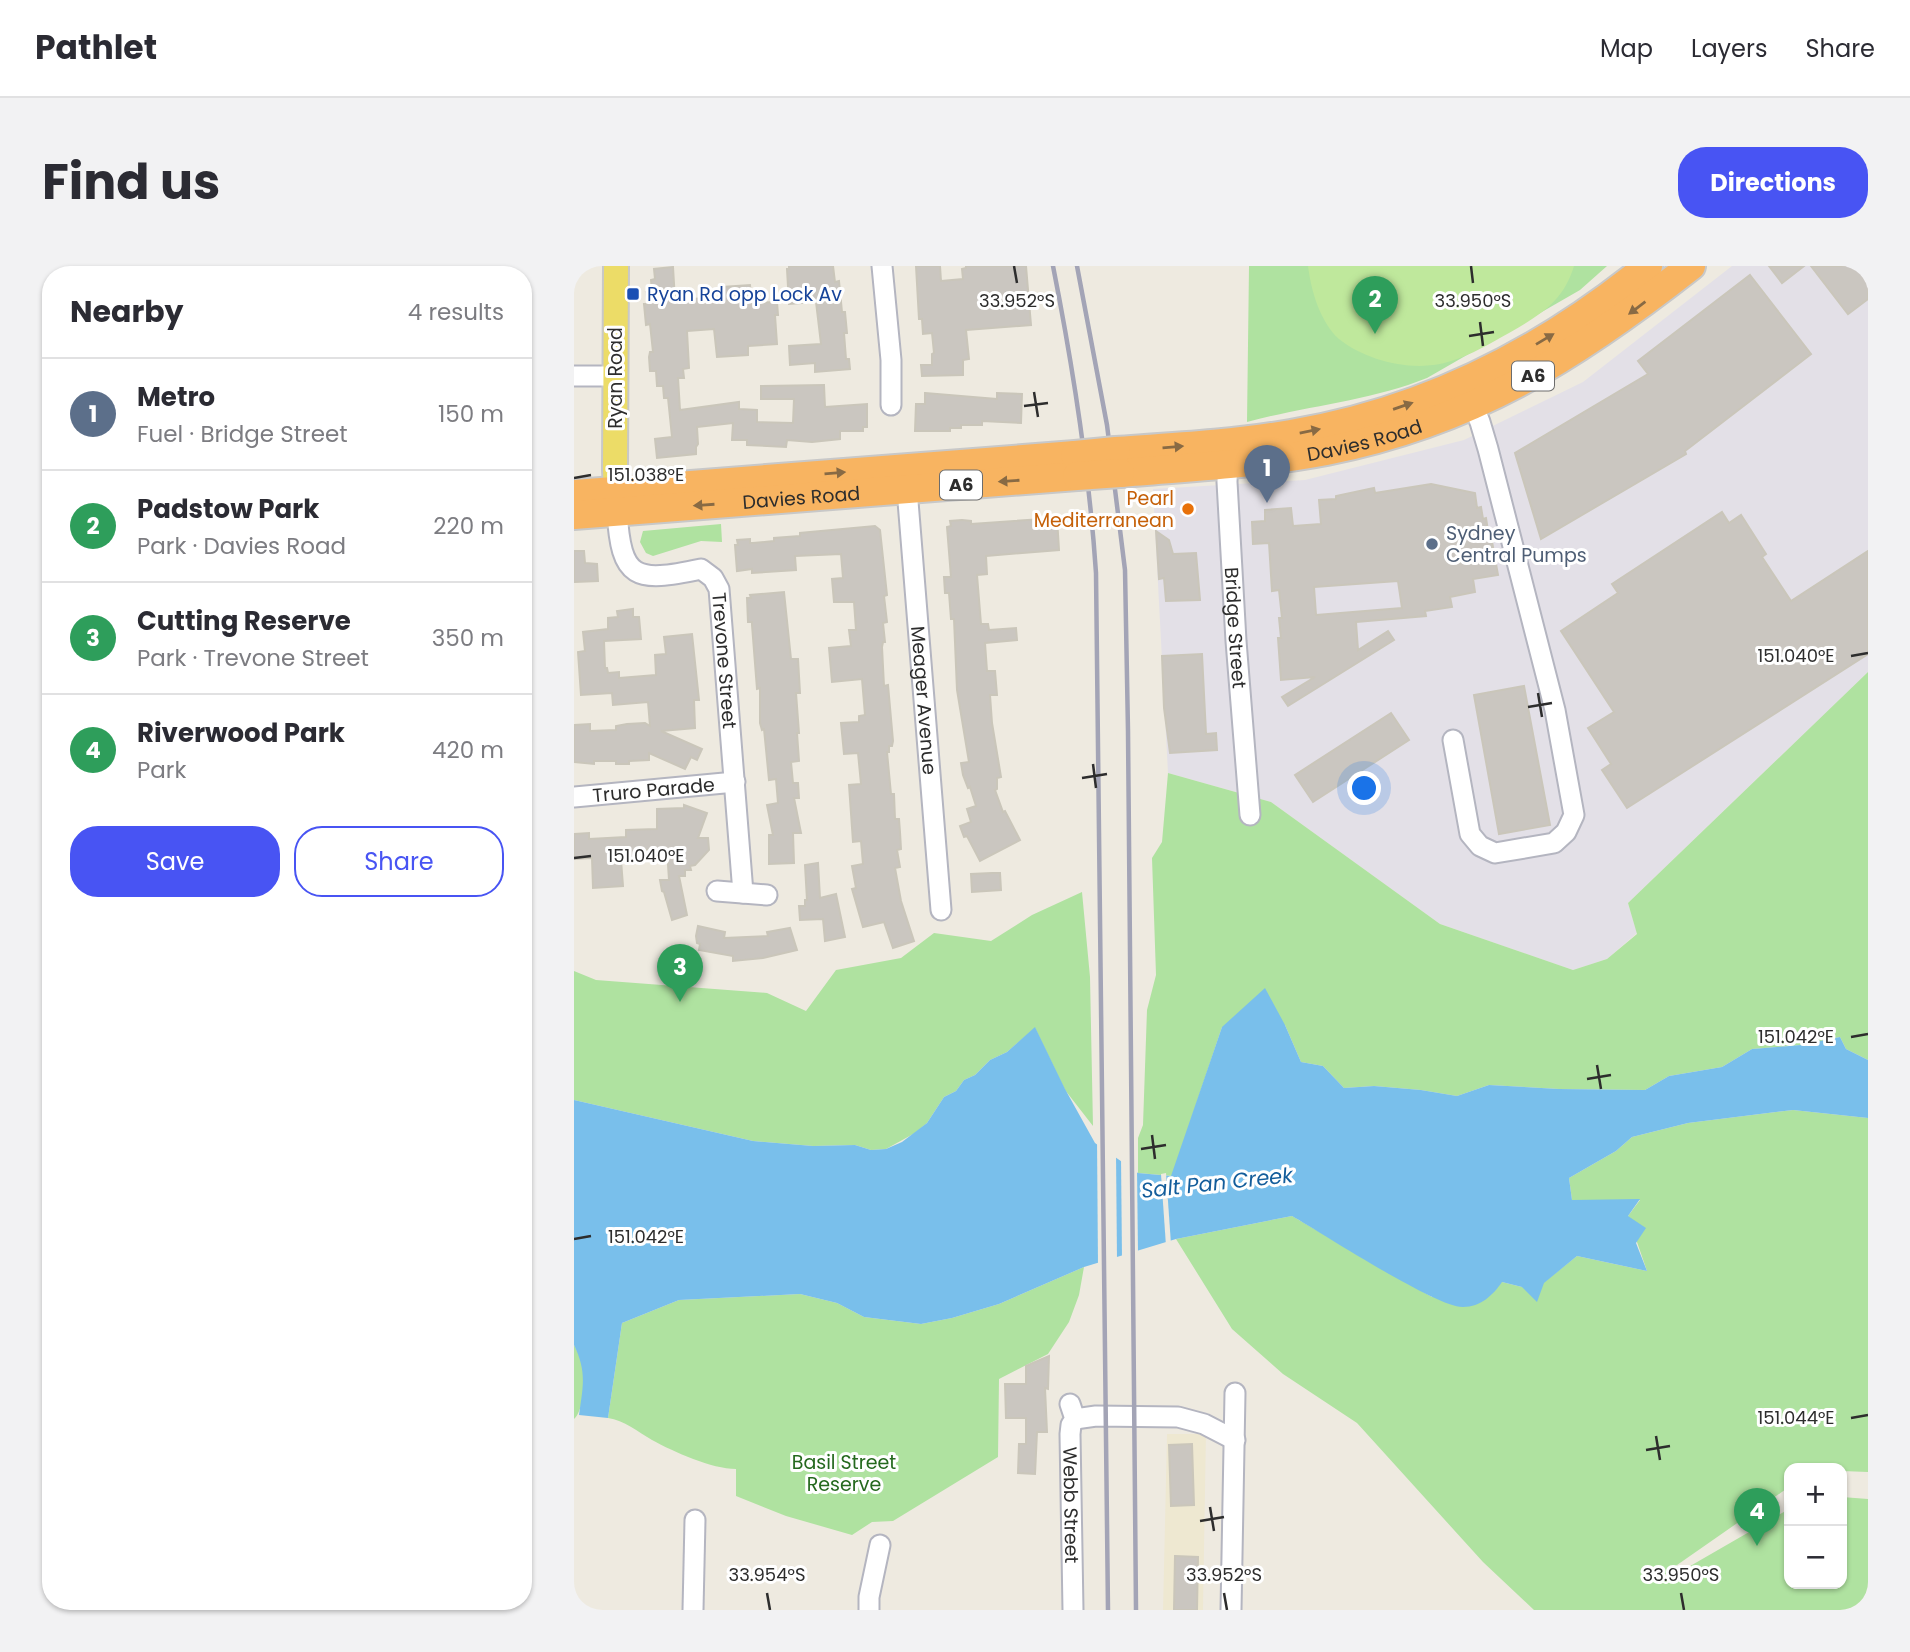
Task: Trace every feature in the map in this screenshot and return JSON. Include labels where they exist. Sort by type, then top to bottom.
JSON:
[{"type":"highway","name":"Davies Road","points":[[1468,394],[1514,357],[1571,324],[1648,266]]},
{"type":"highway","name":"Davies Road","points":[[574,515],[617,501],[877,470],[1076,465],[1228,453],[1280,436],[1342,424],[1406,405],[1468,394],[1528,379],[1578,350],[1691,266]]},
{"type":"highway","name":"Davies Road","points":[[574,494],[617,501],[908,489],[1076,465]]},
{"type":"highway","points":[[877,470],[908,489]]},
{"type":"main road","name":"Ryan Road","points":[[615,266],[617,501]]},
{"type":"street","points":[[883,266],[891,360],[891,405]]},
{"type":"street","points":[[574,376],[615,376]]},
{"type":"street","points":[[1453,740],[1470,834],[1480,846],[1495,853],[1554,843],[1566,832],[1573,815],[1555,710],[1488,449],[1468,394]]},
{"type":"street","name":"Bridge Street","points":[[1228,453],[1236,629],[1250,815]]},
{"type":"street","name":"Meager Avenue","points":[[908,489],[941,910]]},
{"type":"street","name":"Trevone Street","points":[[617,501],[623,556],[632,569],[651,575],[701,569],[716,583],[721,600],[743,893]]},
{"type":"street","name":"Truro Parade","points":[[574,797],[735,782]]},
{"type":"street","points":[[717,891],[767,895]]},
{"type":"street","points":[[1231,1610],[1235,1393]]},
{"type":"street","name":"Webb Street","points":[[1073,1610],[1070,1434],[1073,1411],[1096,1416],[1168,1416],[1204,1424],[1235,1440]]},
{"type":"street","points":[[693,1610],[695,1520]]},
{"type":"street","points":[[869,1610],[869,1597],[880,1545]]},
{"type":"shaded area","points":[[1732,266],[1868,266],[1868,672],[1628,903],[1637,933],[1607,959],[1573,970],[1440,924],[1271,802],[1168,773],[1153,489],[1305,480],[1464,440],[1583,382]]},
{"type":"shaded area","points":[[1167,1434],[1206,1434],[1203,1610],[1163,1610]]},
{"type":"green space","points":[[1249,266],[1607,266],[1580,290],[1427,378],[1361,398],[1247,422]]},
{"type":"green space","points":[[1308,266],[1574,266],[1557,298],[1531,320],[1466,356],[1423,366],[1378,359],[1339,339],[1327,324],[1318,305]]},
{"type":"green space","points":[[721,524],[722,542],[701,541],[653,556],[646,553],[640,542],[643,531]]},
{"type":"green space","points":[[1868,672],[1868,1060],[1846,1049],[1840,1037],[1801,1045],[1752,1049],[1722,1067],[1669,1076],[1645,1090],[1489,1085],[1457,1096],[1374,1086],[1344,1088],[1323,1066],[1301,1062],[1285,1025],[1222,1027],[1172,1176],[1138,1173],[1138,1138],[1143,1125],[1147,1010],[1156,975],[1152,858],[1162,842],[1168,773],[1271,802],[1440,924],[1573,970],[1607,959],[1637,934],[1628,903]]},
{"type":"green space","points":[[1082,892],[1090,977],[1093,1126],[1065,1090],[1035,1028],[1007,1052],[990,1060],[975,1075],[964,1080],[956,1091],[944,1097],[927,1123],[915,1133],[886,1149],[871,1150],[855,1145],[813,1146],[753,1141],[574,1100],[574,971],[596,980],[767,993],[806,1011],[836,970],[901,958],[934,933],[991,941],[1032,915]]},
{"type":"green space","points":[[1793,1110],[1868,1118],[1868,1472],[1847,1471],[1847,1463],[1784,1463],[1784,1490],[1667,1572],[1659,1584],[1784,1512],[1784,1589],[1847,1589],[1847,1497],[1868,1499],[1868,1610],[1534,1610],[1483,1562],[1357,1423],[1283,1374],[1232,1329],[1176,1239],[1292,1216],[1432,1297],[1502,1282],[1522,1287],[1543,1283],[1577,1256],[1647,1271],[1628,1216],[1640,1200],[1572,1200],[1569,1178],[1616,1151],[1632,1137],[1688,1123]]},
{"type":"green space","name":"Basil Street Reserve","points":[[1084,1267],[1079,1295],[1069,1322],[1048,1354],[999,1379],[998,1457],[893,1521],[872,1522],[852,1535],[786,1516],[736,1496],[736,1469],[693,1459],[608,1418],[622,1323],[679,1300],[800,1294],[837,1303],[864,1317],[921,1324],[999,1304]]},
{"type":"green space","points":[[574,1345],[583,1364],[585,1377],[581,1406],[574,1419]]},
{"type":"water","name":"Salt Pan Creek","points":[[1265,988],[1301,1062],[1323,1066],[1344,1088],[1374,1086],[1457,1096],[1489,1085],[1645,1090],[1669,1076],[1722,1067],[1752,1049],[1801,1045],[1840,1037],[1846,1049],[1868,1060],[1868,1118],[1793,1110],[1688,1123],[1632,1137],[1616,1151],[1569,1178],[1572,1200],[1640,1199],[1628,1216],[1646,1228],[1636,1243],[1647,1271],[1577,1256],[1544,1283],[1537,1302],[1522,1287],[1502,1282],[1481,1303],[1463,1307],[1449,1304],[1405,1283],[1292,1216],[1176,1239],[1084,1267],[999,1304],[921,1324],[864,1317],[837,1303],[800,1294],[679,1300],[622,1323],[608,1418],[579,1415],[583,1379],[581,1363],[574,1345],[574,1100],[753,1141],[813,1146],[855,1145],[871,1150],[886,1149],[902,1142],[927,1123],[944,1097],[956,1091],[964,1080],[975,1075],[990,1060],[1007,1052],[1035,1027],[1095,1143],[1138,1173],[1171,1176],[1222,1027]]},
{"type":"pier","points":[[1097,1139],[1116,1153],[1117,1260],[1098,1266]]},
{"type":"pier","points":[[1121,1157],[1137,1168],[1138,1254],[1122,1259]]},
{"type":"pier","points":[[1166,1173],[1171,1244],[1166,1246],[1161,1174]]},
{"type":"building","points":[[789,266],[833,266],[835,282],[839,281],[842,312],[845,312],[846,359],[849,359],[850,369],[815,372],[815,363],[790,365],[789,346],[821,344],[816,302],[789,304]]},
{"type":"building","points":[[916,266],[940,266],[941,281],[963,279],[962,269],[966,266],[1026,266],[1031,325],[966,330],[969,359],[963,360],[963,375],[922,376],[921,365],[932,365],[934,353],[932,333],[923,334],[922,319],[919,319]]},
{"type":"building","points":[[1769,266],[1804,266],[1782,283]]},
{"type":"building","points":[[1811,266],[1868,266],[1868,299],[1848,314]]},
{"type":"building","points":[[673,267],[675,300],[722,297],[722,287],[750,285],[752,303],[777,302],[778,315],[775,315],[777,344],[748,346],[748,355],[717,357],[714,329],[687,331],[689,368],[683,369],[684,378],[678,378],[680,410],[739,402],[739,409],[757,410],[757,422],[793,423],[794,399],[761,399],[761,386],[824,385],[825,407],[867,404],[867,427],[863,427],[863,431],[840,431],[840,439],[812,442],[787,440],[786,447],[747,445],[747,440],[732,440],[733,423],[697,427],[696,454],[657,458],[655,439],[672,437],[668,398],[664,398],[663,386],[657,386],[656,371],[650,371],[649,357],[650,352],[653,352],[650,324],[646,325],[644,304],[647,304],[646,292],[652,292],[654,269]]},
{"type":"building","points":[[1750,275],[1811,354],[1685,451],[1686,454],[1541,539],[1515,453],[1648,374],[1638,361]]},
{"type":"building","points":[[925,393],[997,399],[997,393],[1022,394],[1021,423],[982,421],[982,425],[961,425],[961,428],[950,428],[950,431],[915,431],[916,404],[925,404]]},
{"type":"building","points":[[1431,484],[1475,493],[1477,508],[1481,507],[1483,519],[1486,518],[1498,575],[1473,579],[1475,592],[1450,597],[1452,607],[1425,611],[1426,616],[1356,622],[1358,650],[1388,631],[1394,640],[1288,706],[1282,697],[1315,677],[1281,680],[1278,638],[1281,638],[1279,618],[1282,618],[1279,590],[1272,591],[1269,543],[1253,544],[1252,522],[1265,521],[1265,510],[1291,508],[1293,526],[1321,524],[1319,500],[1336,499],[1336,496],[1374,488],[1375,493]],"holes":[[[1398,581],[1402,608],[1316,615],[1314,587]]]},
{"type":"building","points":[[1722,512],[1729,523],[1741,515],[1766,554],[1762,557],[1791,601],[1868,551],[1868,654],[1627,808],[1602,770],[1611,764],[1588,728],[1614,712],[1561,631],[1618,593],[1612,584]]},
{"type":"building","points":[[1057,518],[1059,550],[986,556],[987,574],[977,575],[981,624],[988,624],[989,630],[1016,628],[1017,640],[985,643],[987,671],[995,671],[997,695],[990,695],[1001,777],[997,778],[995,790],[1003,812],[1005,811],[1020,840],[980,861],[960,826],[971,822],[967,809],[976,806],[961,763],[969,762],[957,690],[954,619],[951,619],[949,593],[945,593],[944,577],[951,577],[947,527],[951,526],[950,521],[962,520],[971,521],[971,524]]},
{"type":"building","points":[[875,526],[880,530],[887,595],[884,596],[887,622],[883,623],[885,642],[882,647],[884,686],[888,685],[893,741],[887,752],[895,819],[899,819],[901,849],[897,850],[900,867],[895,868],[901,901],[914,941],[893,948],[884,922],[863,927],[852,889],[856,888],[852,866],[863,864],[861,841],[853,842],[849,785],[861,784],[858,753],[844,754],[841,723],[859,722],[859,716],[865,715],[862,679],[832,682],[829,648],[851,646],[849,630],[856,630],[854,602],[834,602],[832,579],[843,578],[841,554],[795,556],[796,570],[752,573],[752,569],[737,571],[735,545],[738,545],[737,540],[750,539],[750,543],[774,541],[774,538],[800,536],[800,533]]},
{"type":"building","points":[[1156,531],[1169,540],[1173,554],[1196,553],[1200,600],[1166,601],[1164,578],[1159,579]]},
{"type":"building","points":[[574,551],[584,551],[585,563],[597,564],[598,581],[574,582]]},
{"type":"building","points":[[784,592],[791,659],[798,659],[800,693],[796,693],[799,761],[791,762],[793,783],[798,783],[799,798],[794,798],[801,833],[793,833],[794,863],[769,864],[769,835],[773,835],[767,805],[778,803],[776,779],[769,780],[764,729],[762,730],[760,723],[760,688],[757,689],[752,622],[748,622],[747,598],[751,598],[750,595]]},
{"type":"building","points":[[633,609],[633,617],[639,617],[641,639],[604,641],[605,668],[608,673],[619,672],[619,678],[656,675],[655,655],[666,654],[664,637],[692,634],[699,700],[694,700],[695,728],[661,731],[702,749],[697,760],[691,757],[685,769],[649,753],[649,760],[629,761],[629,764],[616,764],[616,761],[594,761],[594,764],[574,762],[574,725],[590,724],[590,731],[616,730],[616,726],[627,724],[645,723],[650,726],[648,702],[613,705],[612,693],[581,695],[578,652],[585,651],[583,632],[608,629],[608,618],[618,617],[617,611]]},
{"type":"building","points":[[1202,654],[1206,734],[1216,733],[1217,750],[1170,753],[1164,708],[1162,656]]},
{"type":"building","points":[[1524,686],[1550,825],[1499,834],[1474,695]]},
{"type":"building","points":[[1391,713],[1409,740],[1313,802],[1295,775]]},
{"type":"building","points":[[684,805],[707,813],[698,838],[708,838],[709,850],[695,865],[690,866],[691,870],[685,870],[685,876],[679,876],[687,915],[672,920],[662,891],[660,880],[669,880],[667,849],[635,850],[635,859],[621,860],[623,886],[593,888],[592,858],[574,859],[574,834],[589,833],[589,839],[626,837],[626,830],[657,829],[657,809],[684,808]]},
{"type":"building","points":[[818,863],[820,898],[836,894],[845,937],[825,941],[823,919],[800,920],[799,906],[805,906],[807,900],[805,865]]},
{"type":"building","points":[[1000,873],[1001,890],[972,892],[971,874]]},
{"type":"building","points":[[698,926],[725,932],[724,938],[768,936],[767,932],[790,928],[797,950],[763,958],[733,961],[733,956],[699,950],[700,944],[697,943],[696,936]]},
{"type":"building","points":[[1049,1356],[1048,1389],[1045,1388],[1047,1432],[1037,1432],[1035,1474],[1018,1473],[1019,1444],[1026,1444],[1026,1418],[1006,1418],[1005,1384],[1026,1384],[1026,1366]]},
{"type":"building","points":[[1192,1444],[1194,1505],[1171,1506],[1169,1445]]},
{"type":"building","points":[[1175,1556],[1198,1557],[1197,1610],[1174,1610]]},
{"type":"railway","points":[[1053,266],[1079,418],[1096,573],[1108,1610]]},
{"type":"railway","points":[[1077,266],[1107,425],[1125,570],[1136,1610]]},
{"type":"place","name":"Ryan Rd opp Lock Av","points":[[633,294]]},
{"type":"place","name":"Padstow Park","points":[[1375,334]]},
{"type":"place","name":"Metro","points":[[1267,503]]},
{"type":"place","name":"Pearl Mediterranean","points":[[1188,509]]},
{"type":"place","name":"Sydney Central Pumps","points":[[1432,544]]},
{"type":"place","name":"Cutting Reserve","points":[[680,1002]]},
{"type":"place","name":"Riverwood Park","points":[[1757,1546]]}]
